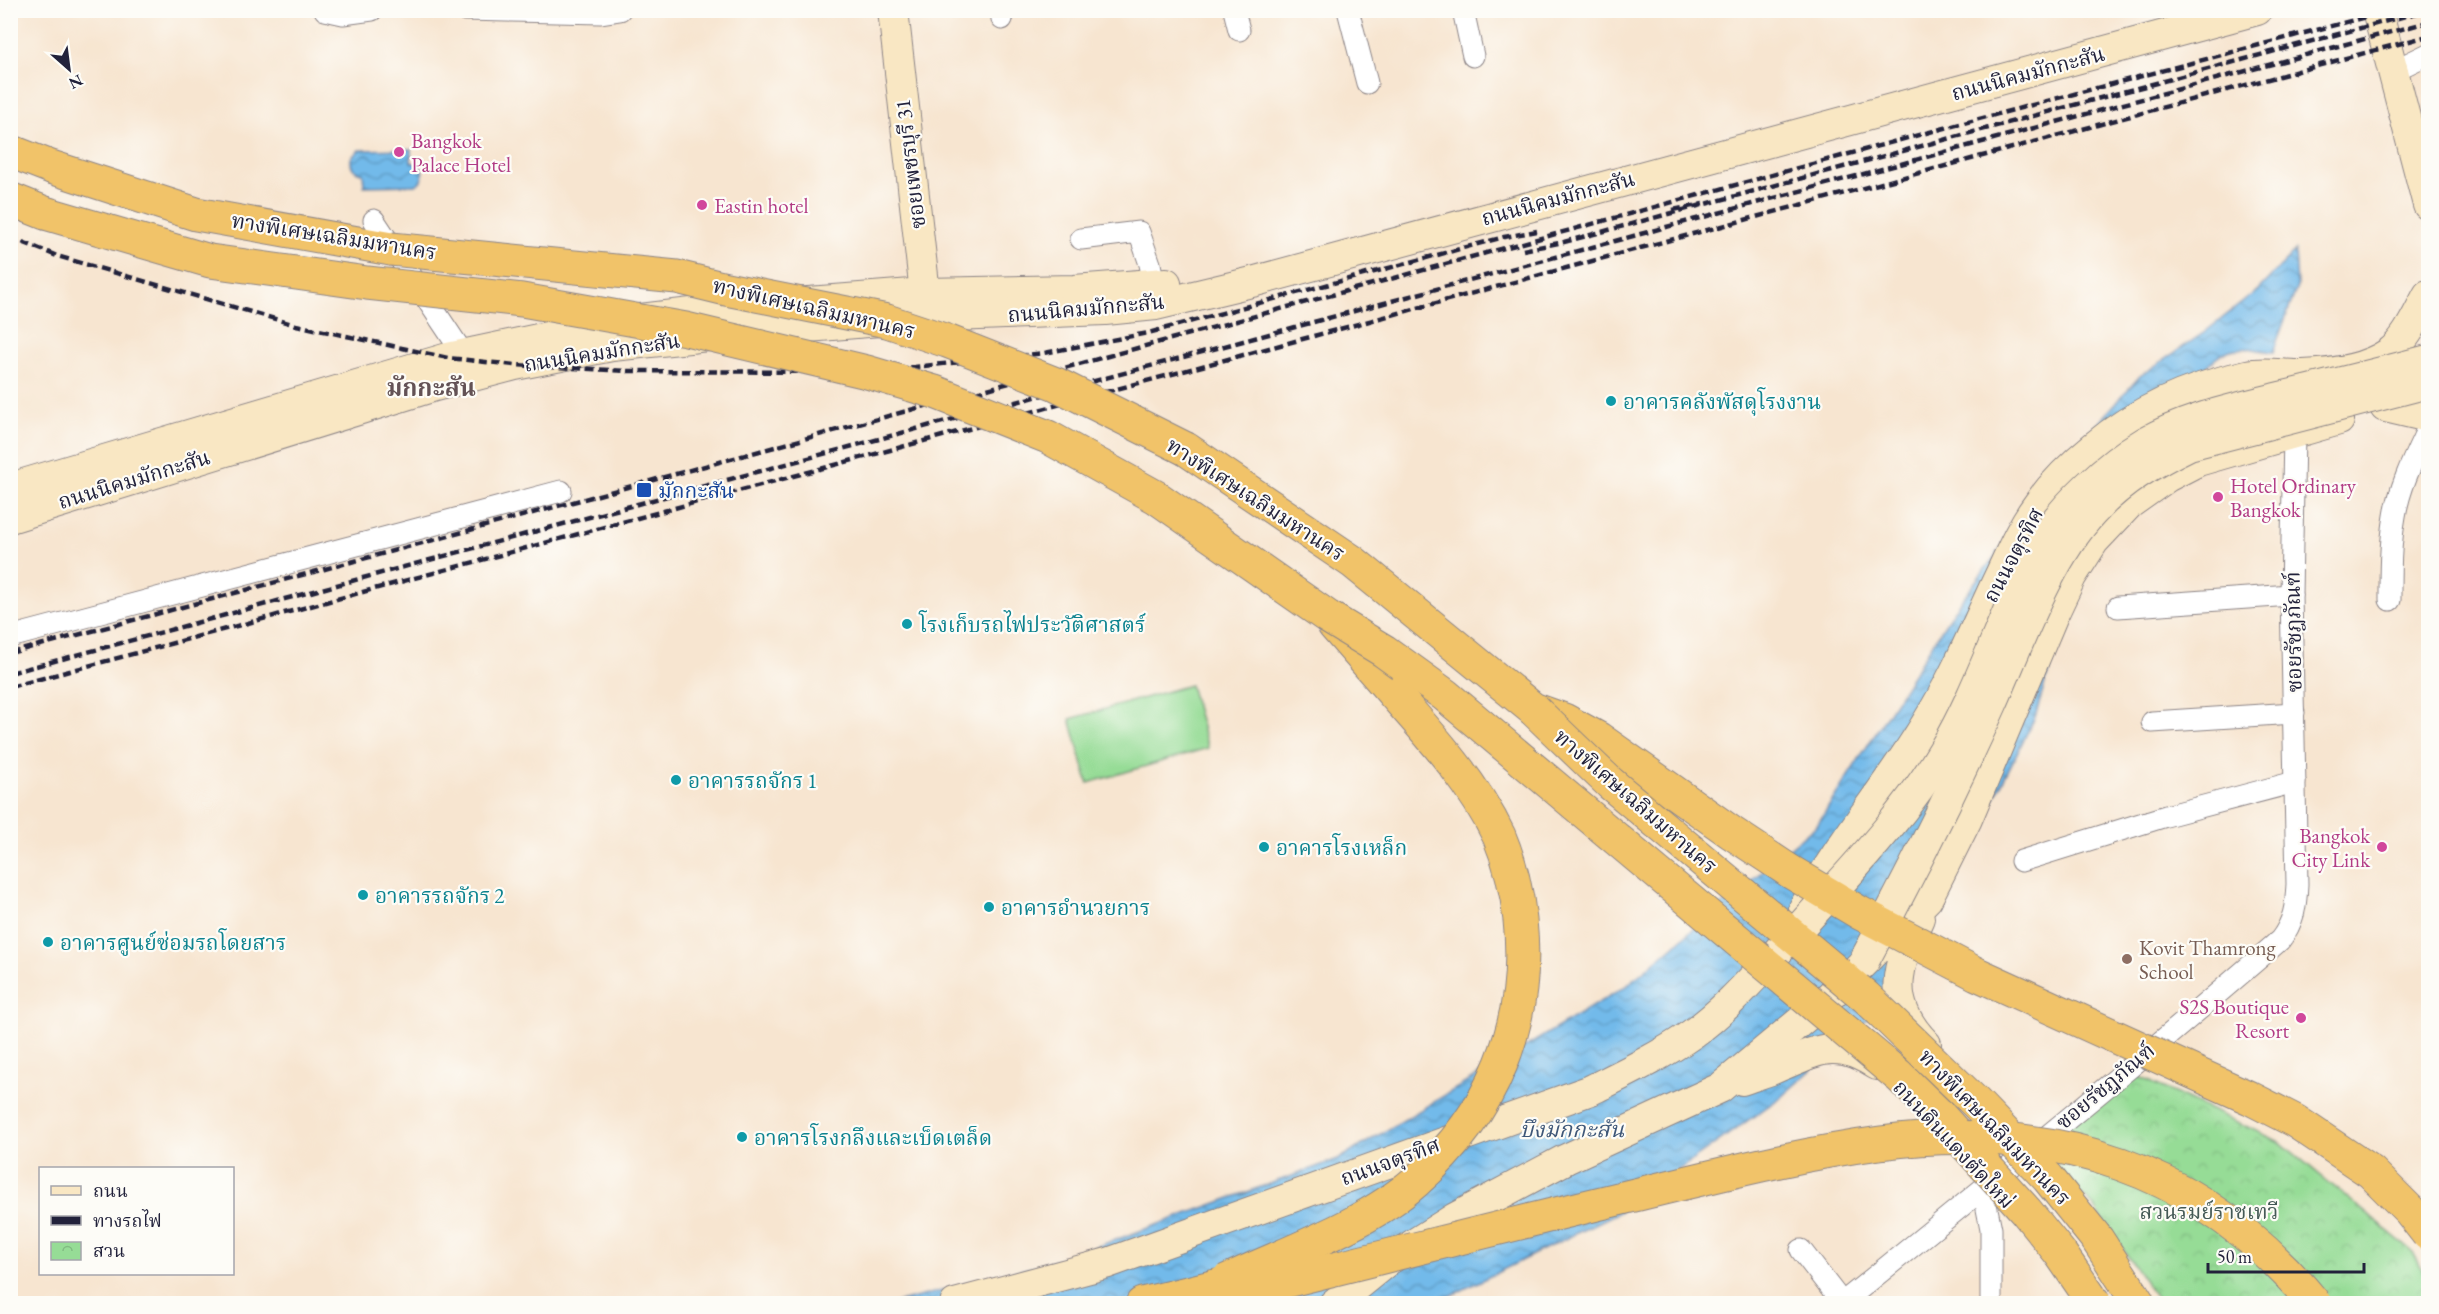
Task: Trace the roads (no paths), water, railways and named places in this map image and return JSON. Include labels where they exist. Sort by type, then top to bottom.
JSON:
[{"type":"highway","name":"ทางพิเศษเฉลิมมหานคร","points":[[10,151],[51,167],[196,214],[397,250],[677,277],[887,321],[947,341],[1056,384],[1186,449],[1353,562],[1533,709],[1618,790],[1866,997],[1976,1103],[2055,1186],[2097,1239],[2139,1304]]},
{"type":"highway","name":"ทางพิเศษเฉลิมมหานคร","points":[[10,199],[45,213],[125,238],[210,261],[367,283],[522,300],[651,323],[867,372],[935,392],[1048,437],[1110,470],[1195,523],[1328,617],[1384,651],[1445,695],[1899,1076],[1939,1115],[2026,1211],[2060,1253],[2095,1304]]},
{"type":"highway","points":[[1142,1304],[1216,1286],[1370,1213],[1413,1184],[1443,1155],[1472,1118],[1498,1074],[1515,1028],[1522,981],[1522,942],[1518,903],[1509,863],[1499,836],[1477,796],[1449,757],[1328,617]]},
{"type":"highway","points":[[1533,709],[1564,720],[1599,739],[1732,834],[1860,913],[2034,1002],[2198,1074],[2295,1121],[2371,1172],[2410,1211],[2428,1234]]},
{"type":"highway","points":[[1216,1286],[1244,1288],[1270,1285],[1724,1173],[1827,1152],[1880,1143],[1926,1139],[1977,1139],[2057,1146],[2124,1165],[2157,1178],[2224,1216],[2249,1235],[2280,1264],[2315,1304]]},
{"type":"main road","name":"ซอยเพชรบุรี 31","points":[[893,10],[926,305]]},
{"type":"main road","name":"ถนนนิคมมักกะสัน","points":[[10,488],[470,364],[612,346],[745,319],[926,305],[1016,292],[1154,285],[1358,236],[1732,130],[2192,10]]},
{"type":"main road","name":"ถนนนิคมมักกะสัน","points":[[926,305],[1105,310],[1156,304],[1193,296],[2257,10]]},
{"type":"main road","points":[[2377,10],[2393,72],[2419,131],[2428,205]]},
{"type":"main road","name":"ถนนจตุรทิศ","points":[[1785,944],[1838,850],[1887,784],[1927,723],[1959,664],[2017,538],[2038,503],[2067,469],[2097,444],[2147,411],[2205,387],[2249,375],[2274,373],[2303,375],[2329,372],[2371,362],[2390,352],[2409,328],[2428,295]]},
{"type":"main road","name":"ถนนจตุรทิศ","points":[[955,1304],[1108,1263],[1591,1090],[1648,1061],[1692,1034],[1734,998],[1785,944],[1872,845],[1921,784],[1944,750],[1975,689],[2016,594],[2043,539],[2074,500],[2102,474],[2143,443],[2185,423],[2428,360]]},
{"type":"main road","name":"ถนนนิคมมักกะสัน","points":[[10,518],[470,364]]},
{"type":"main road","name":"ถนนจตุรทิศ","points":[[1864,961],[1910,878],[1954,788],[2047,581],[2066,546],[2093,512],[2125,482],[2155,462],[2189,445],[2428,383]]},
{"type":"main road","points":[[2205,387],[2244,394],[2251,399],[2258,411],[2257,424],[2245,447]]},
{"type":"main road","name":"ถนนจตุรทิศ","points":[[1334,1304],[1387,1261],[1455,1218],[1575,1154],[1720,1088],[1825,1001],[1927,899],[1967,819],[2071,577],[2094,541],[2129,504],[2167,477],[2198,461],[2428,396]]},
{"type":"main road","points":[[2385,407],[2428,417]]},
{"type":"main road","points":[[1927,899],[1903,953],[1898,974],[1899,1000],[1920,1038],[2030,1148],[2085,1214],[2145,1304]]},
{"type":"main road","name":"ถนนดินแดงตัดใหม่","points":[[1720,1088],[1774,1069],[1819,1049],[1835,1048],[1852,1051],[1882,1068],[1930,1113],[1988,1185],[2026,1222],[2084,1304]]},
{"type":"street","points":[[325,10],[343,14],[372,10]]},
{"type":"street","points":[[465,10],[601,13],[620,10]]},
{"type":"street","points":[[1348,10],[1367,83]]},
{"type":"street","points":[[1463,10],[1473,56]]},
{"type":"street","points":[[2393,72],[2428,54]]},
{"type":"street","points":[[374,220],[470,364]]},
{"type":"street","points":[[1081,239],[1139,232],[1150,264],[1154,285]]},
{"type":"street","points":[[2390,600],[2390,560],[2395,514],[2409,470],[2428,428]]},
{"type":"street","name":"ซอยรัชฎภัณฑ์","points":[[1842,1303],[1988,1185],[2268,950],[2289,928],[2295,912],[2297,884],[2291,595],[2294,434]]},
{"type":"street","points":[[10,637],[561,491]]},
{"type":"street","points":[[2118,607],[2291,595]]},
{"type":"street","points":[[2152,722],[2294,713]]},
{"type":"street","points":[[2021,861],[2166,816],[2295,782]]},
{"type":"street","points":[[1988,1185],[1992,1304]]},
{"type":"street","points":[[1801,1250],[1842,1303]]},
{"type":"water","points":[[411,149],[411,162],[419,165],[423,173],[421,181],[416,185],[364,186],[363,173],[357,172],[351,164],[351,158],[359,150]]},
{"type":"water","name":"บึงมักกะสัน","points":[[2295,251],[2297,287],[2273,352],[2239,348],[2232,350],[2217,357],[2198,375],[2079,571],[2035,717],[1895,995],[1781,1097],[1619,1212],[1436,1303],[892,1304],[1060,1260],[1341,1158],[1626,986],[1817,825],[1954,610],[2082,441],[2140,376],[2205,332],[2258,290]]},
{"type":"railway","points":[[10,653],[441,538],[1926,133],[2392,10]]},
{"type":"railway","points":[[1523,250],[1564,242],[2428,10]]},
{"type":"railway","points":[[10,673],[2428,22]]},
{"type":"railway","points":[[10,687],[2428,36]]},
{"type":"railway","points":[[1673,210],[1703,204]]},
{"type":"railway","points":[[10,237],[57,256],[296,325],[448,358],[515,365],[628,371],[830,372],[915,367],[1044,353],[1148,333],[1504,237],[1537,231]]},
{"type":"place","name":"Bangkok Palace Hotel","points":[[399,152]]},
{"type":"place","name":"Eastin hotel","points":[[702,205]]},
{"type":"place","name":"อาคารคลังพัสดุโรงงาน","points":[[1611,401]]},
{"type":"place","name":"มักกะสัน","points":[[644,490]]},
{"type":"place","name":"Hotel Ordinary Bangkok","points":[[2218,497]]},
{"type":"place","name":"โรงเก็บรถไฟประวัติศาสตร์","points":[[907,624]]},
{"type":"place","name":"อาคารรถจักร 1","points":[[676,780]]},
{"type":"place","name":"อาคารโรงเหล็ก","points":[[1264,847]]},
{"type":"place","name":"Bangkok City Link","points":[[2382,847]]},
{"type":"place","name":"อาคารรถจักร 2","points":[[363,895]]},
{"type":"place","name":"อาคารอำนวยการ","points":[[989,907]]},
{"type":"place","name":"อาคารศูนย์ซ่อมรถโดยสาร","points":[[48,942]]},
{"type":"place","name":"Kovit Thamrong School","points":[[2127,959]]},
{"type":"place","name":"S2S Boutique Resort","points":[[2301,1018]]},
{"type":"place","name":"อาคารโรงกลึงและเบ็ดเตล็ด","points":[[742,1137]]},
{"type":"district","name":"มักกะสัน","points":[[431,387]]},
{"type":"park label","name":"สวนรมย์ราชเทวี","points":[[2209,1211]]}]
